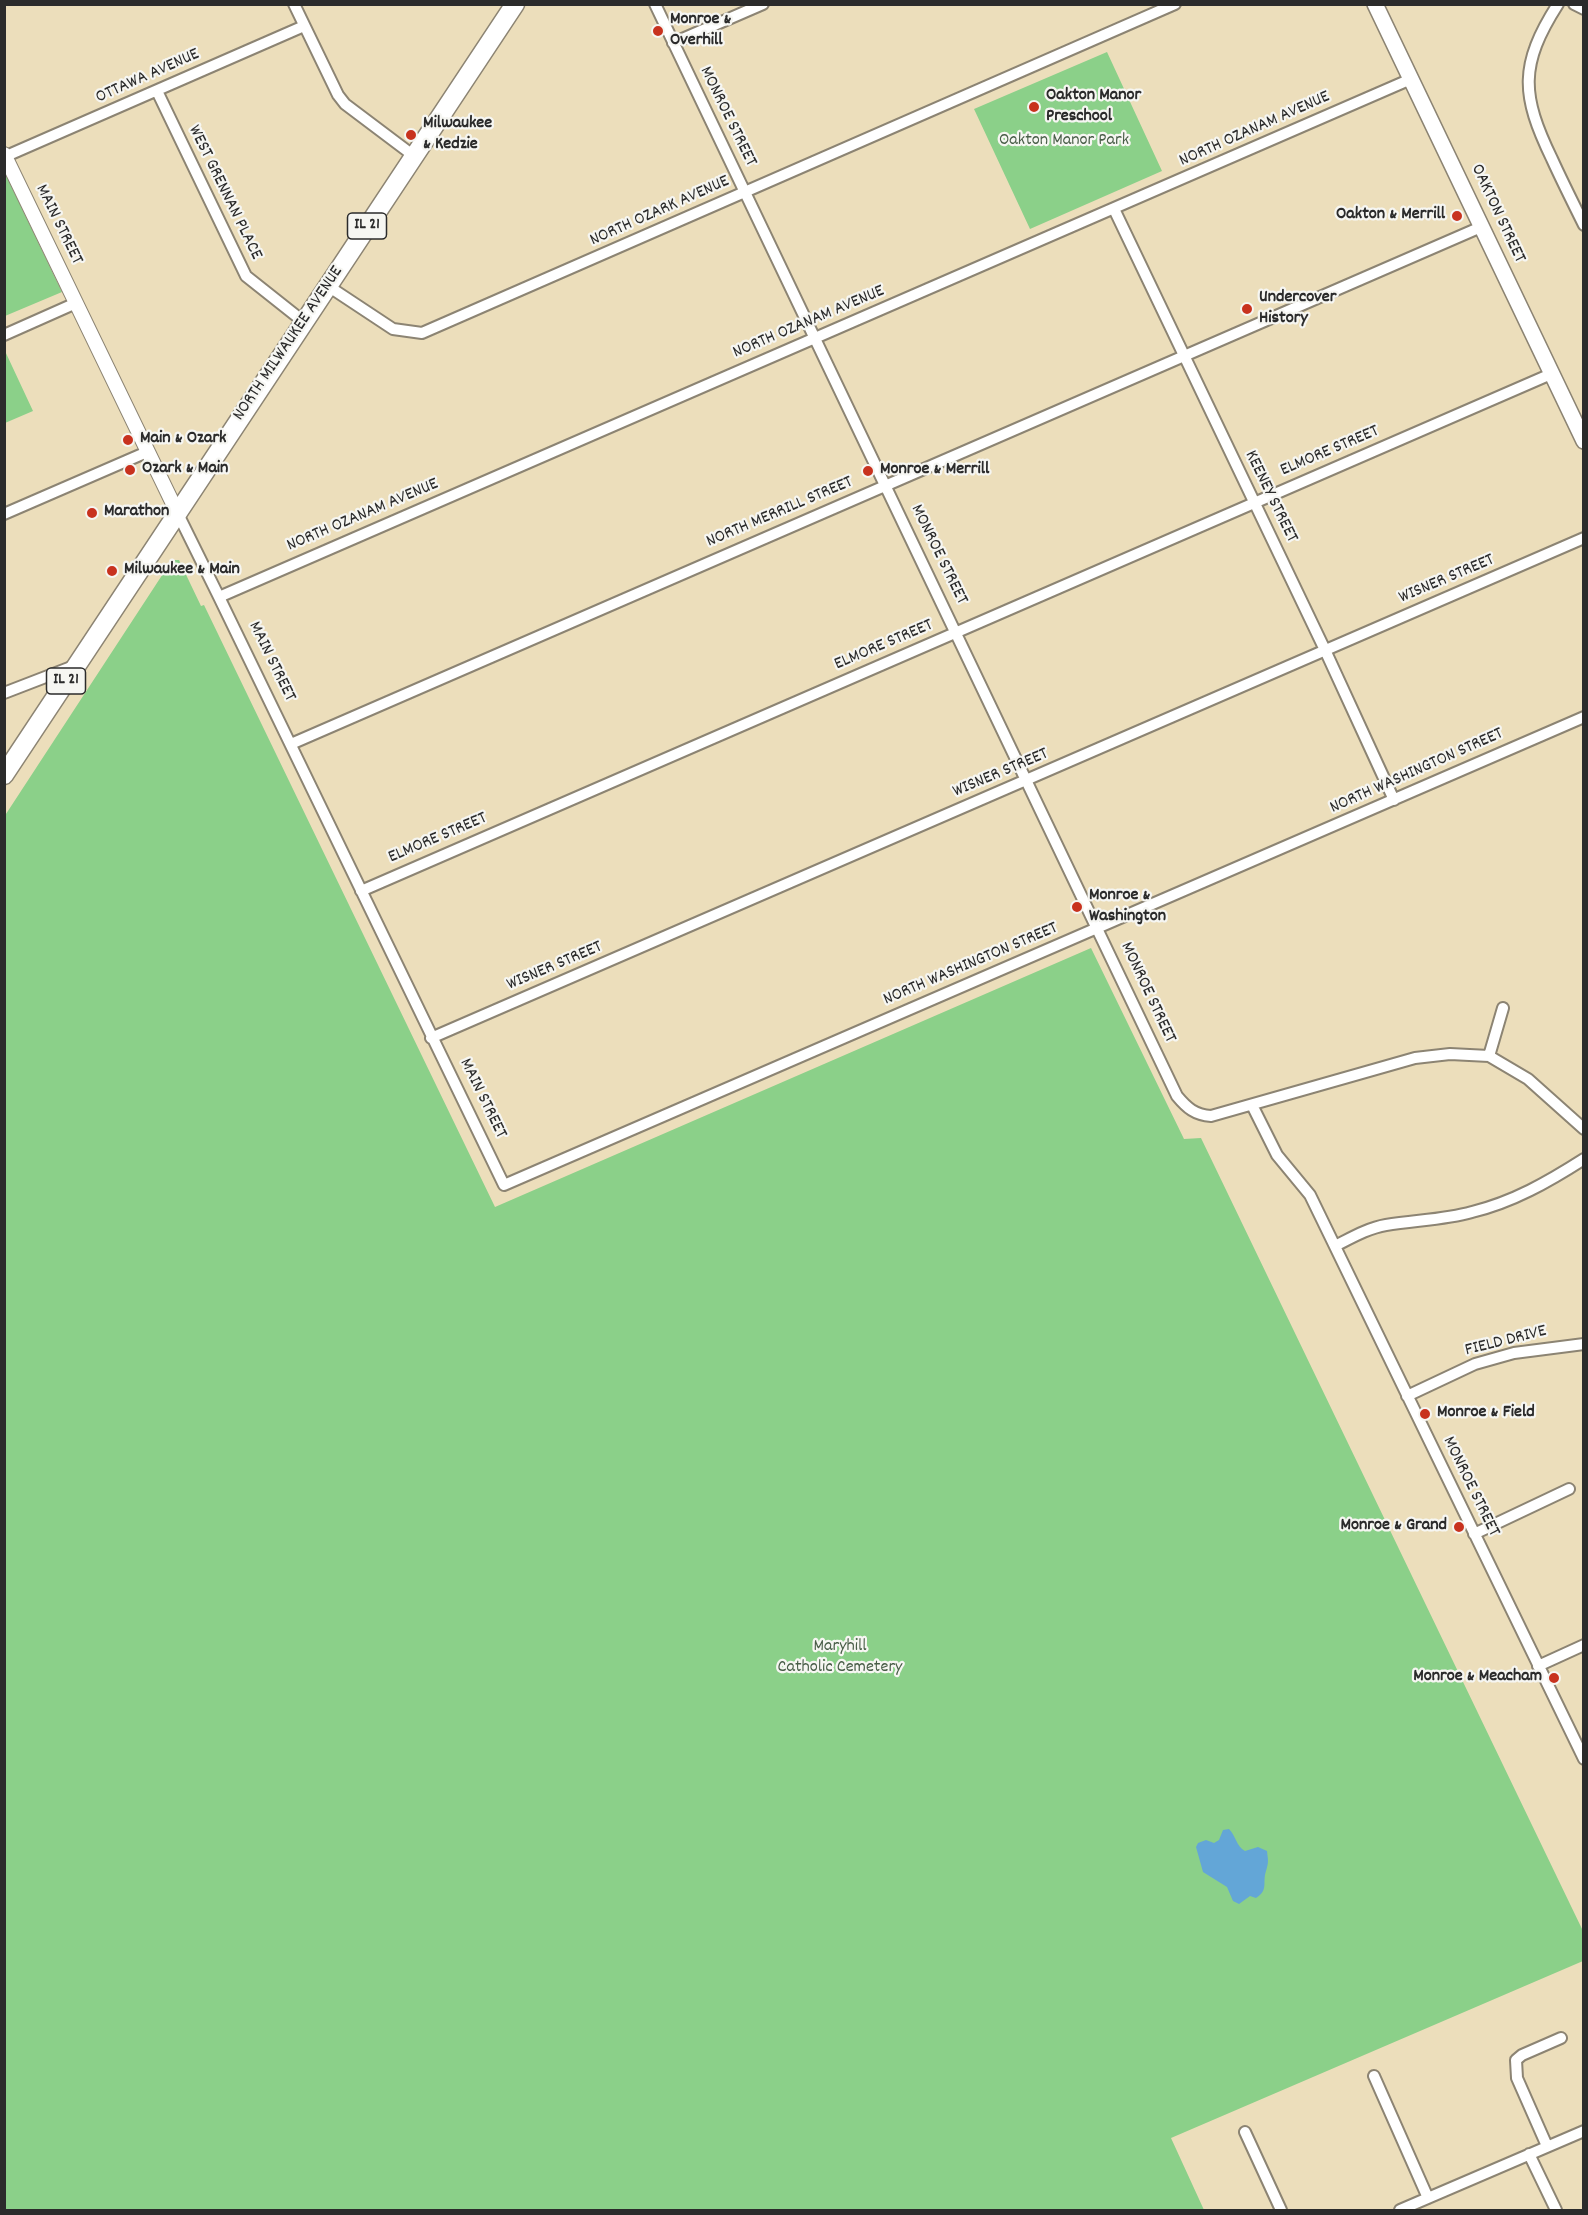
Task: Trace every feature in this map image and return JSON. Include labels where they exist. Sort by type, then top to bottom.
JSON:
[{"type":"main road","name":"NORTH MILWAUKEE AVENUE","points":[[4,775],[515,4]]},
{"type":"main road","name":"OAKTON STREET","points":[[1375,4],[1584,441]]},
{"type":"street","points":[[294,4],[338,95],[345,104],[414,156]]},
{"type":"street","name":"MONROE STREET","points":[[655,4],[1028,780],[1177,1096],[1193,1112],[1211,1116],[1252,1105],[1277,1155],[1310,1195],[1584,1759]]},
{"type":"street","points":[[674,43],[763,4]]},
{"type":"street","name":"NORTH OZARK AVENUE","points":[[328,286],[393,329],[422,333],[1175,4]]},
{"type":"street","points":[[1558,4],[1544,27],[1531,59],[1528,81],[1529,99],[1540,135],[1584,225]]},
{"type":"street","points":[[1574,4],[1584,9]]},
{"type":"street","name":"OTTAWA AVENUE","points":[[5,156],[304,26]]},
{"type":"street","name":"NORTH OZANAM AVENUE","points":[[219,597],[1411,79]]},
{"type":"street","name":"WEST GRENNAN PLACE","points":[[157,91],[240,267],[254,284],[304,322]]},
{"type":"street","name":"MAIN STREET","points":[[5,156],[504,1185]]},
{"type":"street","name":"KEENEY STREET","points":[[1114,209],[1325,650],[1394,800]]},
{"type":"street","name":"NORTH MERRILL STREET","points":[[291,744],[1481,227]]},
{"type":"street","points":[[4,335],[76,303]]},
{"type":"street","name":"ELMORE STREET","points":[[361,891],[1551,374]]},
{"type":"street","points":[[4,514],[147,452]]},
{"type":"street","name":"WISNER STREET","points":[[431,1038],[1584,538]]},
{"type":"street","points":[[4,693],[77,664]]},
{"type":"street","name":"NORTH WASHINGTON STREET","points":[[504,1185],[1584,717]]},
{"type":"street","points":[[1489,1056],[1503,1008]]},
{"type":"street","points":[[1252,1105],[1415,1058],[1450,1054],[1489,1056],[1528,1079],[1584,1129]]},
{"type":"street","points":[[1335,1246],[1385,1225],[1430,1220],[1482,1209],[1544,1184],[1584,1159]]},
{"type":"street","name":"FIELD DRIVE","points":[[1407,1396],[1475,1364],[1514,1353],[1584,1344]]},
{"type":"street","points":[[1474,1534],[1569,1489]]},
{"type":"street","points":[[1538,1666],[1584,1644]]},
{"type":"street","points":[[1547,2146],[1517,2078],[1516,2060],[1522,2055],[1562,2038]]},
{"type":"street","points":[[1374,2076],[1428,2198]]},
{"type":"street","points":[[1400,2211],[1584,2131]]},
{"type":"street","points":[[1245,2132],[1281,2211]]},
{"type":"street","points":[[1528,2154],[1556,2211]]},
{"type":"green space","name":"Oakton Manor Park","points":[[1107,52],[1162,171],[1030,229],[974,109]]},
{"type":"green space","points":[[4,171],[62,292],[5,316],[4,316]]},
{"type":"green space","points":[[5,351],[33,411],[4,423]]},
{"type":"green space","name":"Maryhill Catholic Cemetery","points":[[172,560],[179,560],[201,606],[204,605],[495,1207],[1091,948],[1184,1139],[1201,1138],[1583,1931],[1583,1961],[1171,2138],[1204,2210],[5,2210],[4,817]]},
{"type":"water","points":[[1229,1829],[1245,1851],[1258,1847],[1267,1851],[1268,1863],[1264,1889],[1256,1898],[1250,1896],[1239,1904],[1233,1901],[1227,1887],[1203,1872],[1196,1847],[1198,1843],[1206,1840],[1214,1843],[1219,1840],[1223,1830]]},
{"type":"place","name":"Monroe & Overhill","points":[[658,31]]},
{"type":"place","name":"Oakton Manor Preschool","points":[[1034,107]]},
{"type":"place","name":"Milwaukee & Kedzie","points":[[411,135]]},
{"type":"place","name":"Oakton & Merrill","points":[[1457,216]]},
{"type":"place","name":"Undercover History","points":[[1247,309]]},
{"type":"place","name":"Main & Ozark","points":[[128,440]]},
{"type":"place","name":"Ozark & Main","points":[[130,470]]},
{"type":"place","name":"Monroe & Merrill","points":[[868,471]]},
{"type":"place","name":"Marathon","points":[[92,513]]},
{"type":"place","name":"Milwaukee & Main","points":[[112,571]]},
{"type":"place","name":"Monroe & Washington","points":[[1077,907]]},
{"type":"place","name":"Monroe & Field","points":[[1425,1414]]},
{"type":"place","name":"Monroe & Grand","points":[[1459,1527]]},
{"type":"place","name":"Monroe & Meacham","points":[[1554,1678]]}]
